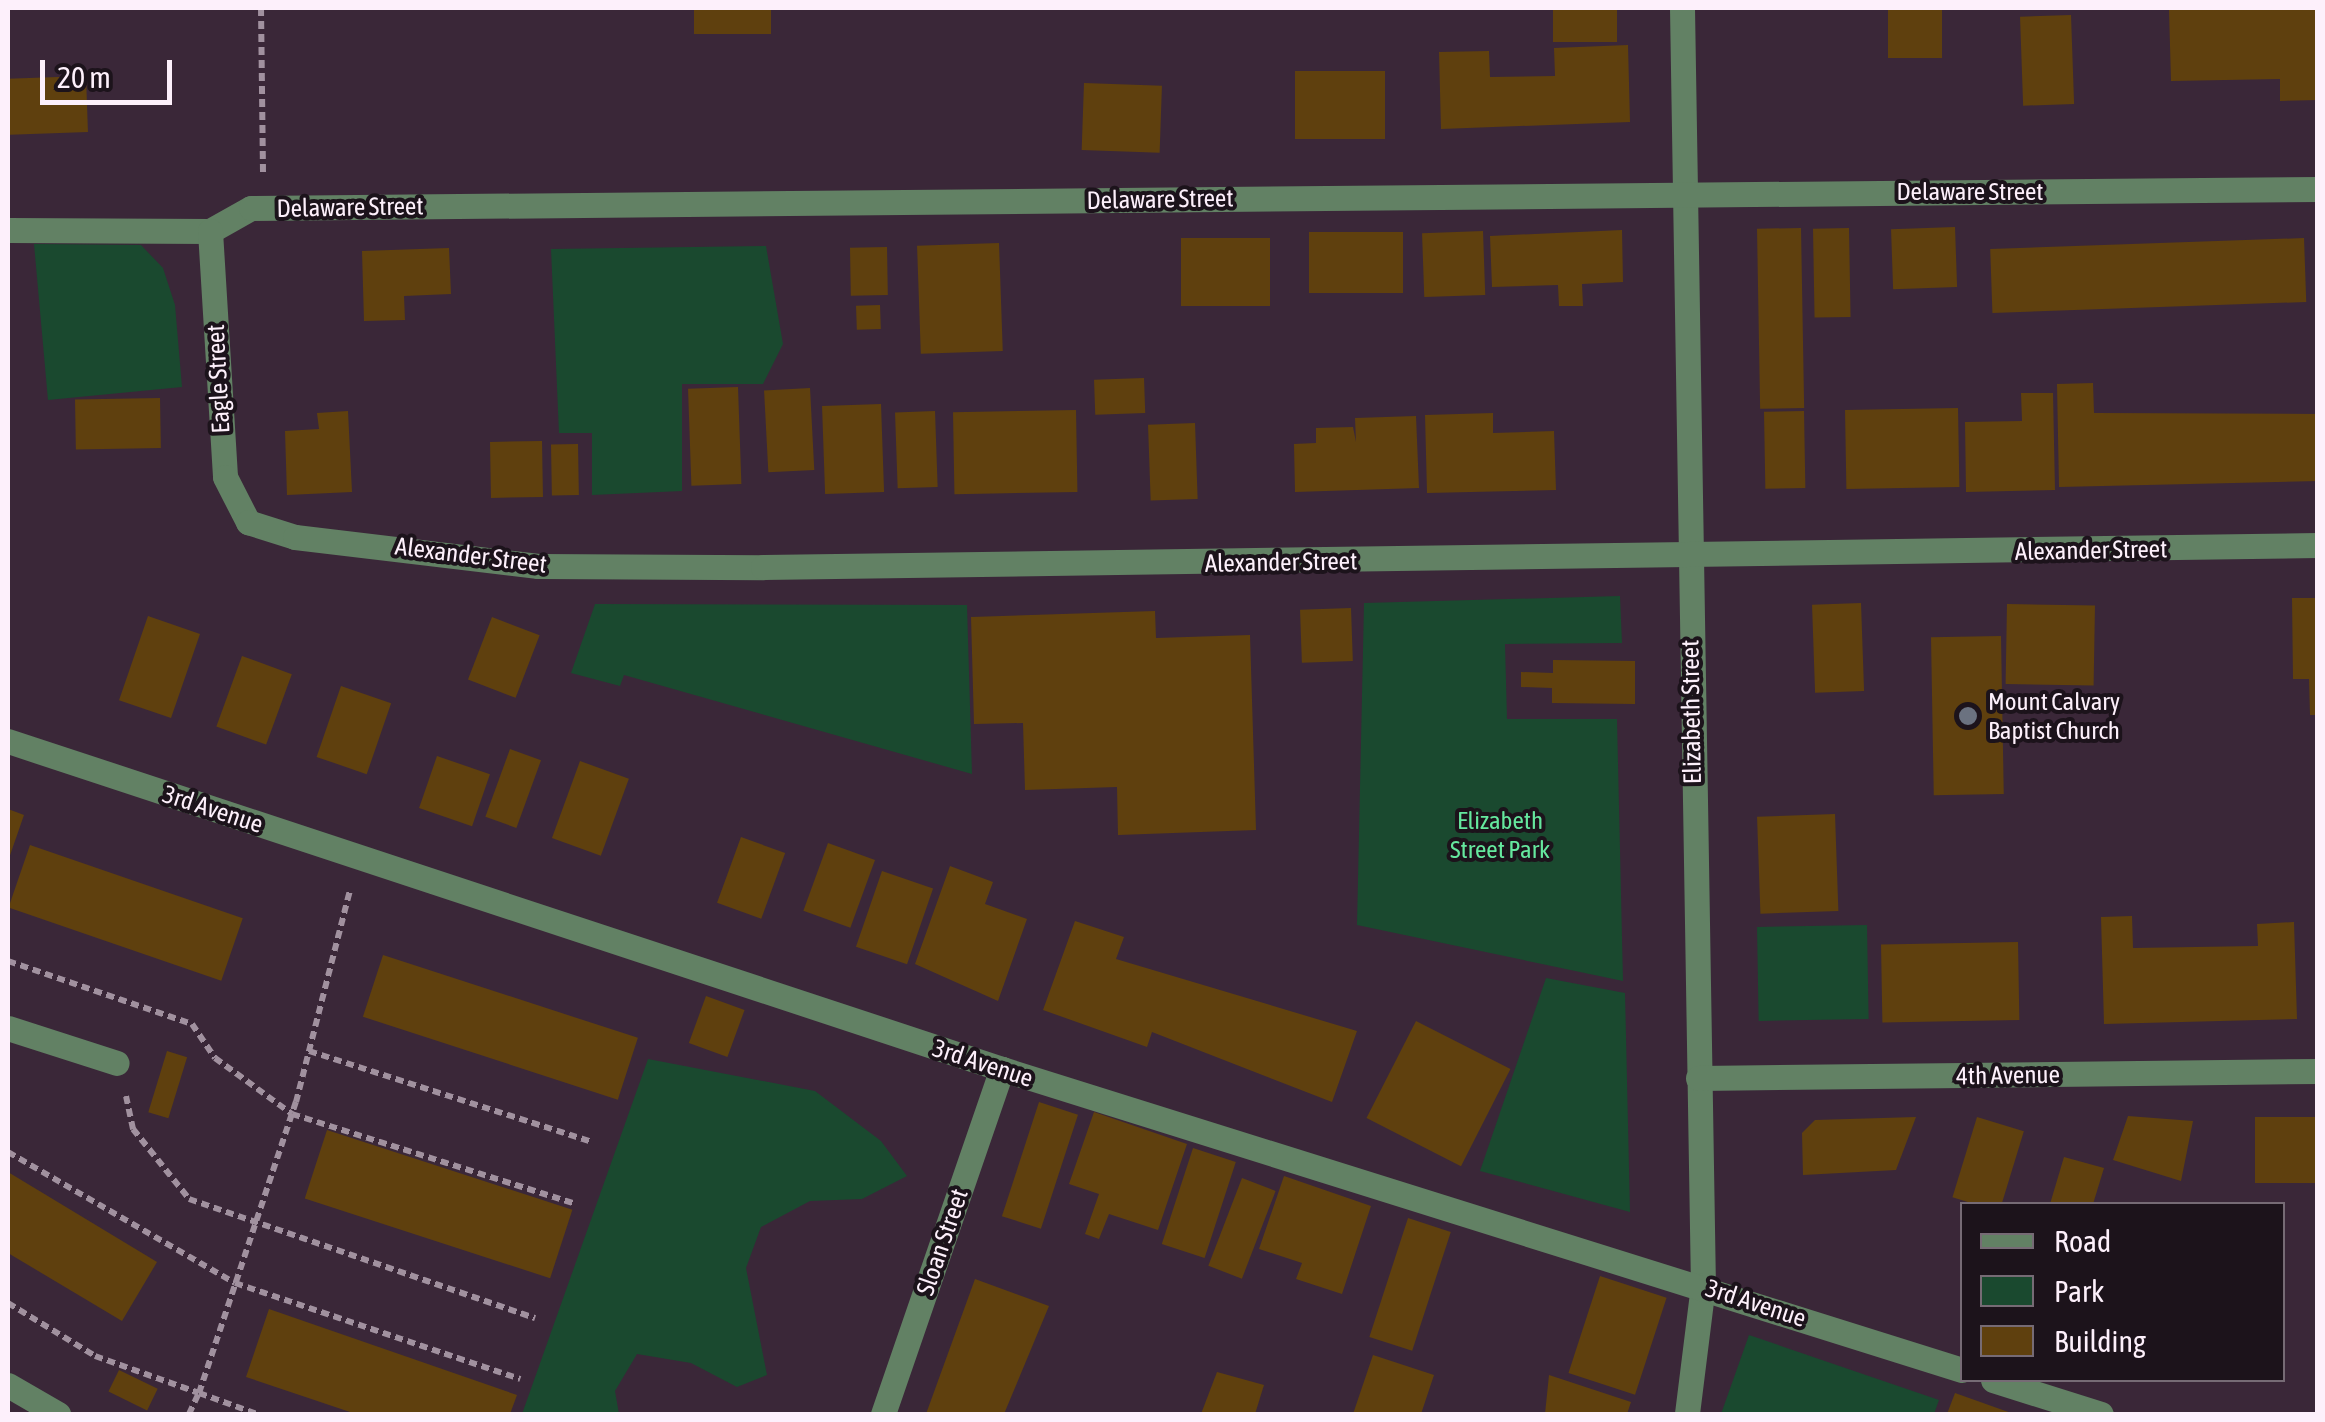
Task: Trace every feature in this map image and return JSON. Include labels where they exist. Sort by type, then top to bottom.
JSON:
[{"type":"street","name":"Elizabeth Street","points":[[1682,8],[1688,558],[1703,1285],[1687,1414]]},
{"type":"street","name":"Delaware Street","points":[[8,230],[210,231],[250,208],[2318,188]]},
{"type":"street","name":"Eagle Street","points":[[210,231],[226,477],[248,522]]},
{"type":"street","name":"Alexander Street","points":[[248,522],[538,566],[1688,558],[2318,545]]},
{"type":"street","name":"3rd Avenue","points":[[8,741],[1002,1070],[1703,1285],[1960,1369]]},
{"type":"street","points":[[8,1028],[117,1063]]},
{"type":"street","name":"Sloan Street","points":[[883,1414],[1002,1070]]},
{"type":"street","name":"4th Avenue","points":[[1698,1078],[2318,1071]]},
{"type":"street","points":[[1999,1382],[2101,1414]]},
{"type":"street","points":[[8,1385],[58,1414]]},
{"type":"path","points":[[261,8],[262,133]]},
{"type":"path","points":[[189,1414],[258,1223],[292,1114],[350,889]]},
{"type":"path","points":[[8,961],[192,1024],[215,1058],[292,1114],[573,1203]]},
{"type":"path","points":[[309,1051],[592,1142]]},
{"type":"path","points":[[117,1063],[134,1068],[123,1107],[133,1129],[189,1199],[535,1318]]},
{"type":"path","points":[[8,1152],[235,1284],[520,1380]]},
{"type":"path","points":[[8,1303],[95,1356],[257,1414]]},
{"type":"green space","points":[[34,244],[141,245],[163,268],[175,305],[182,387],[48,400]]},
{"type":"green space","points":[[766,246],[783,344],[763,384],[682,384],[682,491],[592,495],[592,433],[559,433],[551,249]]},
{"type":"green space","name":"Elizabeth Street Park","points":[[1620,596],[1622,643],[1505,644],[1507,719],[1617,719],[1623,981],[1357,925],[1364,603]]},
{"type":"green space","points":[[595,604],[967,605],[972,774],[624,675],[620,686],[571,673]]},
{"type":"green space","points":[[1867,925],[1869,1019],[1759,1021],[1757,927]]},
{"type":"green space","points":[[1546,978],[1625,993],[1630,1212],[1480,1171]]},
{"type":"green space","points":[[648,1059],[815,1091],[881,1141],[907,1176],[862,1199],[810,1201],[761,1227],[746,1268],[767,1375],[737,1387],[691,1363],[637,1354],[615,1391],[619,1414],[522,1414]]},
{"type":"green space","points":[[1749,1335],[1939,1400],[1934,1414],[1721,1414]]},
{"type":"building","points":[[694,8],[771,8],[771,34],[694,34]]},
{"type":"building","points":[[1553,8],[1617,8],[1617,42],[1553,42]]},
{"type":"building","points":[[1888,8],[1942,8],[1942,58],[1888,58]]},
{"type":"building","points":[[2318,8],[2318,100],[2280,101],[2280,79],[2171,81],[2169,10]]},
{"type":"building","points":[[2071,15],[2074,104],[2023,106],[2020,17]]},
{"type":"building","points":[[1628,45],[1630,122],[1441,129],[1439,52],[1489,51],[1490,77],[1555,76],[1554,48]]},
{"type":"building","points":[[1295,71],[1385,71],[1385,139],[1295,139]]},
{"type":"building","points":[[86,76],[88,132],[10,135],[8,79]]},
{"type":"building","points":[[1084,83],[1162,86],[1160,153],[1082,150]]},
{"type":"building","points":[[1955,227],[1957,287],[1893,289],[1891,229]]},
{"type":"building","points":[[1801,228],[1804,408],[1760,409],[1757,229]]},
{"type":"building","points":[[1849,228],[1851,317],[1815,318],[1813,229]]},
{"type":"building","points":[[1622,230],[1623,282],[1582,284],[1583,306],[1559,306],[1558,285],[1492,287],[1490,236]]},
{"type":"building","points":[[1483,231],[1485,295],[1424,297],[1422,233]]},
{"type":"building","points":[[1309,232],[1403,232],[1403,293],[1309,293]]},
{"type":"building","points":[[1181,238],[1270,238],[1270,306],[1181,306]]},
{"type":"building","points":[[2304,238],[2306,302],[1992,313],[1990,249]]},
{"type":"building","points":[[999,243],[1003,351],[921,354],[917,246]]},
{"type":"building","points":[[887,247],[888,295],[851,296],[850,248]]},
{"type":"building","points":[[449,248],[451,294],[404,296],[405,320],[364,321],[362,251]]},
{"type":"building","points":[[880,305],[881,329],[857,330],[856,306]]},
{"type":"building","points":[[1144,378],[1145,413],[1095,415],[1094,380]]},
{"type":"building","points":[[2093,383],[2094,413],[2318,414],[2318,481],[2059,487],[2057,384]]},
{"type":"building","points":[[738,387],[741,484],[691,486],[688,389]]},
{"type":"building","points":[[810,388],[814,470],[768,472],[764,390]]},
{"type":"building","points":[[2021,393],[2053,393],[2055,490],[1966,492],[1965,422],[2022,421]]},
{"type":"building","points":[[160,398],[161,448],[76,449],[75,399]]},
{"type":"building","points":[[881,404],[884,492],[825,494],[822,406]]},
{"type":"building","points":[[1958,408],[1959,487],[1846,489],[1845,410]]},
{"type":"building","points":[[1076,410],[1077,492],[954,494],[953,412]]},
{"type":"building","points":[[348,411],[352,492],[287,495],[285,431],[319,429],[317,413]]},
{"type":"building","points":[[935,411],[938,487],[898,488],[895,412]]},
{"type":"building","points":[[1804,411],[1805,488],[1765,489],[1764,412]]},
{"type":"building","points":[[1493,413],[1493,433],[1554,431],[1556,490],[1427,493],[1425,415]]},
{"type":"building","points":[[1416,416],[1419,488],[1295,492],[1294,444],[1316,443],[1316,428],[1353,427],[1356,442],[1355,418]]},
{"type":"building","points":[[1195,423],[1198,499],[1151,501],[1148,425]]},
{"type":"building","points":[[542,441],[543,497],[491,498],[490,442]]},
{"type":"building","points":[[551,444],[578,444],[579,495],[552,495]]},
{"type":"building","points":[[2292,598],[2318,598],[2318,715],[2310,715],[2309,679],[2293,679]]},
{"type":"building","points":[[1861,603],[1864,691],[1815,693],[1812,605]]},
{"type":"building","points":[[2007,604],[2095,606],[2094,686],[2006,684]]},
{"type":"building","points":[[1351,608],[1353,661],[1302,663],[1300,610]]},
{"type":"building","points":[[1155,611],[1156,638],[1250,635],[1256,830],[1118,835],[1117,787],[1025,790],[1023,723],[974,724],[971,617]]},
{"type":"building","points":[[148,616],[200,634],[171,718],[119,700]]},
{"type":"building","points":[[492,617],[540,635],[516,698],[468,680]]},
{"type":"building","name":"Mount Calvary Baptist Church","points":[[2001,636],[2004,794],[1934,795],[1931,637]]},
{"type":"building","points":[[242,656],[292,674],[266,745],[216,726]]},
{"type":"building","points":[[1553,660],[1635,661],[1635,704],[1552,703],[1552,688],[1521,687],[1521,672],[1553,673]]},
{"type":"building","points":[[341,686],[391,703],[367,774],[317,757]]},
{"type":"building","points":[[510,749],[541,760],[516,828],[485,817]]},
{"type":"building","points":[[437,756],[490,774],[472,826],[419,808]]},
{"type":"building","points":[[580,761],[629,779],[601,856],[552,838]]},
{"type":"building","points":[[8,809],[24,815],[8,861]]},
{"type":"building","points":[[1835,814],[1838,911],[1760,914],[1757,817]]},
{"type":"building","points":[[741,837],[785,853],[761,919],[717,903]]},
{"type":"building","points":[[828,843],[875,860],[850,928],[803,911]]},
{"type":"building","points":[[30,845],[243,918],[221,981],[9,907]]},
{"type":"building","points":[[950,866],[993,882],[985,904],[1027,919],[998,1001],[915,964]]},
{"type":"building","points":[[882,871],[933,889],[907,964],[856,947]]},
{"type":"building","points":[[2132,916],[2133,948],[2258,946],[2257,924],[2294,922],[2297,1019],[2104,1024],[2101,917]]},
{"type":"building","points":[[1075,921],[1124,937],[1116,959],[1357,1031],[1332,1102],[1152,1032],[1147,1047],[1043,1010]]},
{"type":"building","points":[[2018,942],[2019,1020],[1882,1022],[1881,944]]},
{"type":"building","points":[[383,955],[638,1038],[618,1100],[363,1017]]},
{"type":"building","points":[[706,996],[745,1010],[727,1057],[689,1043]]},
{"type":"building","points":[[1416,1021],[1510,1069],[1461,1166],[1367,1118]]},
{"type":"building","points":[[167,1051],[187,1057],[168,1118],[148,1112]]},
{"type":"building","points":[[1039,1102],[1078,1115],[1041,1229],[1002,1216]]},
{"type":"building","points":[[1094,1112],[1187,1144],[1158,1230],[1109,1214],[1099,1239],[1085,1234],[1099,1194],[1069,1184]]},
{"type":"building","points":[[2128,1116],[2193,1121],[2181,1181],[2113,1160]]},
{"type":"building","points":[[1916,1117],[1896,1170],[1803,1175],[1802,1133],[1815,1120]]},
{"type":"building","points":[[1977,1117],[2024,1131],[2002,1202],[1968,1202],[1952,1197]]},
{"type":"building","points":[[2255,1117],[2318,1117],[2318,1183],[2255,1183]]},
{"type":"building","points":[[327,1130],[572,1210],[550,1278],[305,1198]]},
{"type":"building","points":[[1193,1148],[1236,1162],[1205,1258],[1162,1244]]},
{"type":"building","points":[[2064,1157],[2104,1168],[2094,1202],[2051,1202]]},
{"type":"building","points":[[8,1172],[157,1262],[122,1321],[8,1253]]},
{"type":"building","points":[[1284,1176],[1371,1206],[1342,1294],[1296,1279],[1302,1263],[1259,1249]]},
{"type":"building","points":[[1242,1178],[1276,1191],[1242,1279],[1208,1266]]},
{"type":"building","points":[[1408,1218],[1451,1232],[1412,1351],[1369,1337]]},
{"type":"building","points":[[1600,1276],[1667,1298],[1635,1395],[1568,1373]]},
{"type":"building","points":[[975,1279],[1049,1306],[1004,1414],[926,1414]]},
{"type":"building","points":[[269,1309],[517,1395],[510,1414],[356,1414],[246,1377]]},
{"type":"building","points":[[1373,1355],[1434,1375],[1421,1414],[1353,1414]]},
{"type":"building","points":[[119,1370],[158,1389],[147,1410],[108,1392]]},
{"type":"building","points":[[1217,1372],[1264,1385],[1255,1414],[1201,1414]]},
{"type":"building","points":[[1549,1375],[1631,1402],[1627,1414],[1545,1414]]},
{"type":"building","points":[[1955,1393],[2014,1414],[1947,1414]]},
{"type":"place","name":"Mount Calvary Baptist Church","points":[[1968,716]]}]
